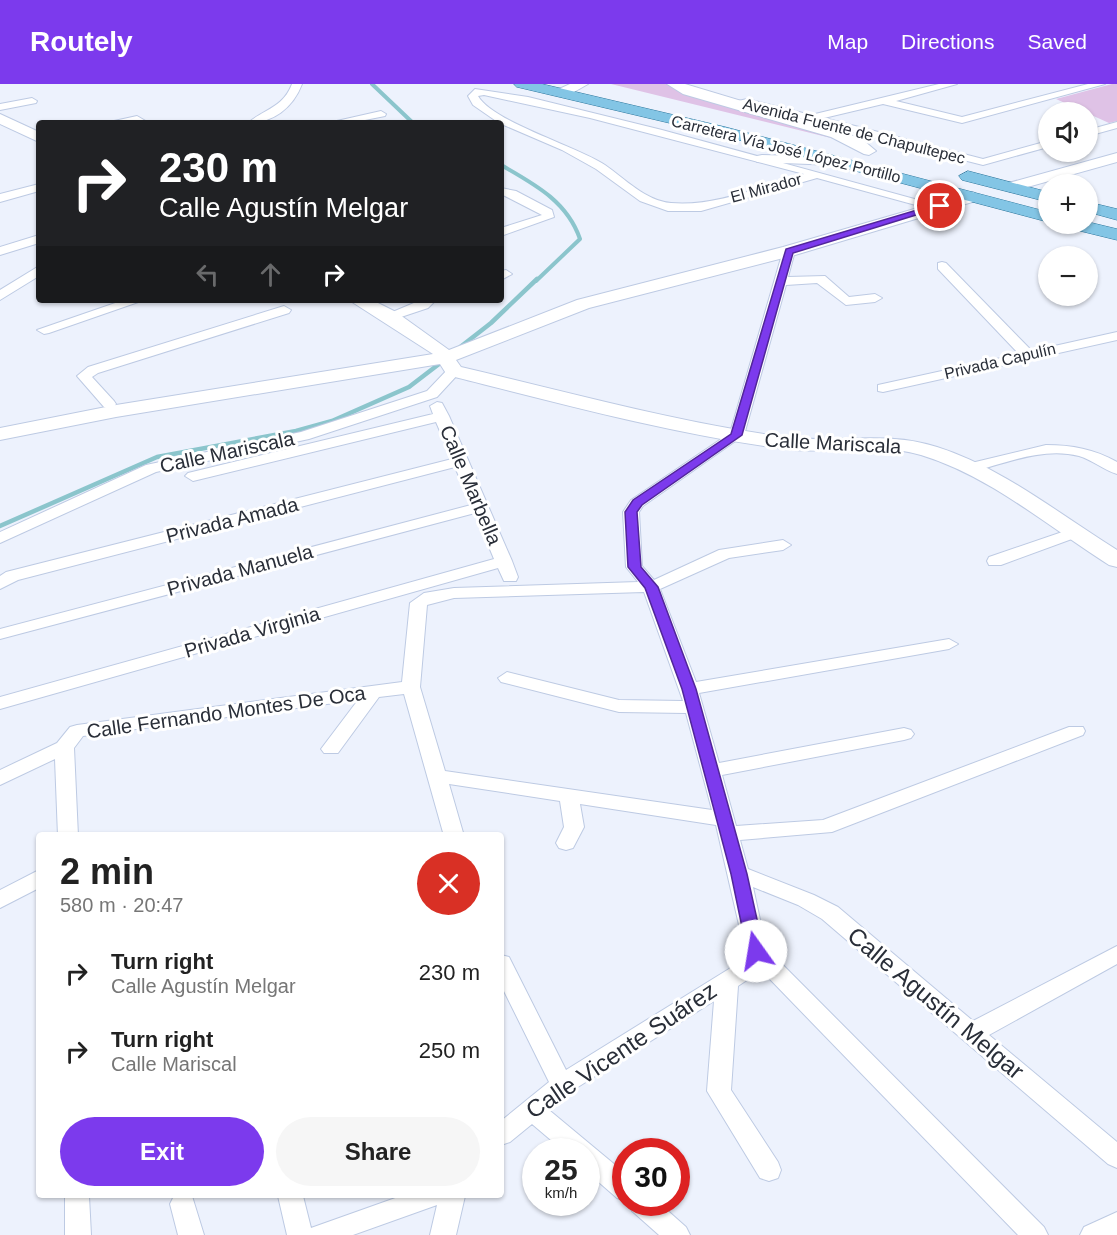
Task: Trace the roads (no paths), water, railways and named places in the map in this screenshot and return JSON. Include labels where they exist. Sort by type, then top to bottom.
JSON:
[{"type":"main road","points":[[537,90],[581,84]]},
{"type":"main road","name":"Carretera Vía José López Portillo","points":[[588,84],[875,153]]},
{"type":"main road","points":[[674,84],[730,104],[836,134],[875,153]]},
{"type":"main road","name":"Carretera Vía José López Portillo","points":[[537,90],[836,161],[1038,214]]},
{"type":"main road","points":[[0,116],[36,136]]},
{"type":"main road","points":[[1010,187],[1117,157]]},
{"type":"main road","points":[[762,159],[836,161]]},
{"type":"main road","points":[[956,173],[1038,194]]},
{"type":"main road","name":"Calle Mariscala","points":[[0,434],[116,411],[447,358],[583,304],[789,251],[973,197]]},
{"type":"main road","points":[[1098,210],[1117,215]]},
{"type":"main road","points":[[1098,230],[1117,235]]},
{"type":"main road","points":[[363,303],[390,316],[447,358]]},
{"type":"main road","name":"Calle Mariscala","points":[[0,426],[342,362],[447,358],[737,435],[810,446],[904,447],[927,450],[972,467],[1117,560]]},
{"type":"street","points":[[259,120],[282,109],[295,93],[297,84]]},
{"type":"street","points":[[810,119],[951,84]]},
{"type":"street","points":[[883,101],[962,120],[1100,84]]},
{"type":"street","points":[[537,90],[572,111]]},
{"type":"street","name":"El Mirador","points":[[502,120],[477,103],[473,96],[484,92],[537,90],[572,111],[818,174]]},
{"type":"street","points":[[0,116],[32,101]]},
{"type":"street","name":"Avenida Fuente de Chapultepec","points":[[730,104],[747,102],[983,162],[1038,147]]},
{"type":"street","points":[[349,120],[381,114]]},
{"type":"street","name":"El Mirador","points":[[504,121],[566,148],[600,167],[644,199],[668,207],[701,207],[818,174]]},
{"type":"street","points":[[1098,130],[1117,125]]},
{"type":"street","points":[[818,174],[923,203]]},
{"type":"street","points":[[0,198],[36,188]]},
{"type":"street","points":[[504,192],[512,193],[548,213],[548,217],[504,231]]},
{"type":"street","points":[[0,251],[36,240]]},
{"type":"street","points":[[769,1170],[719,1091],[742,967],[739,874],[691,698],[651,587],[634,567],[631,512],[633,507],[737,435],[789,251]]},
{"type":"street","points":[[942,266],[1028,355]]},
{"type":"street","points":[[0,296],[36,272]]},
{"type":"street","points":[[780,281],[820,279],[846,301],[875,298]]},
{"type":"street","points":[[44,330],[127,303]]},
{"type":"street","points":[[390,316],[425,303]]},
{"type":"street","points":[[109,404],[84,376],[93,370],[284,310]]},
{"type":"street","name":"Privada Capulín","points":[[883,388],[1117,336]]},
{"type":"street","name":"Calle Mariscala","points":[[0,538],[150,468],[304,436],[432,394],[447,358]]},
{"type":"street","name":"Calle Marbella","points":[[432,394],[507,569]]},
{"type":"street","points":[[193,476],[442,416]]},
{"type":"street","points":[[972,467],[1046,447],[1095,454],[1117,469]]},
{"type":"street","name":"Privada Amada","points":[[1,582],[461,460]]},
{"type":"street","name":"Privada Manuela","points":[[0,634],[481,507]]},
{"type":"street","points":[[995,561],[1074,533]]},
{"type":"street","points":[[453,832],[411,687],[419,603],[430,597],[454,593],[651,587],[725,555],[783,545]]},
{"type":"street","name":"Privada Virginia","points":[[0,703],[507,569]]},
{"type":"street","points":[[507,678],[619,705],[691,698],[949,644]]},
{"type":"street","name":"Calle Fernando Montes De Oca","points":[[68,832],[64,747],[77,731],[411,687]]},
{"type":"street","points":[[331,748],[373,692]]},
{"type":"street","points":[[437,776],[569,796],[725,826],[825,827],[1076,731]]},
{"type":"street","points":[[710,771],[904,734]]},
{"type":"street","points":[[0,778],[64,747]]},
{"type":"street","points":[[566,843],[574,826],[569,796]]},
{"type":"street","name":"Calle Agustín Melgar","points":[[739,874],[806,900],[830,912],[1117,1157]]},
{"type":"street","points":[[0,900],[36,881]]},
{"type":"street","points":[[972,1033],[1117,954]]},
{"type":"street","points":[[742,967],[1035,1235]]},
{"type":"street","name":"Calle Vicente Suárez","points":[[504,1132],[562,1085],[742,967]]},
{"type":"street","points":[[504,969],[562,1085]]},
{"type":"street","points":[[531,1108],[566,1138]]},
{"type":"street","points":[[600,1168],[612,1178]]},
{"type":"street","points":[[77,1198],[78,1235]]},
{"type":"street","points":[[291,1198],[300,1235]]},
{"type":"street","points":[[321,1235],[425,1198]]},
{"type":"street","points":[[443,1235],[452,1198]]},
{"type":"street","points":[[183,1204],[191,1235]]},
{"type":"street","points":[[653,1216],[668,1232]]},
{"type":"street","points":[[1093,1235],[1117,1223]]},
{"type":"waterway","points":[[372,84],[410,120]]},
{"type":"waterway","points":[[504,167],[537,187],[558,204],[567,214],[580,239],[536,281]]},
{"type":"waterway","points":[[459,348],[491,323],[537,279]]},
{"type":"waterway","points":[[0,526],[157,457],[296,431],[332,421],[409,387],[439,364]]}]
